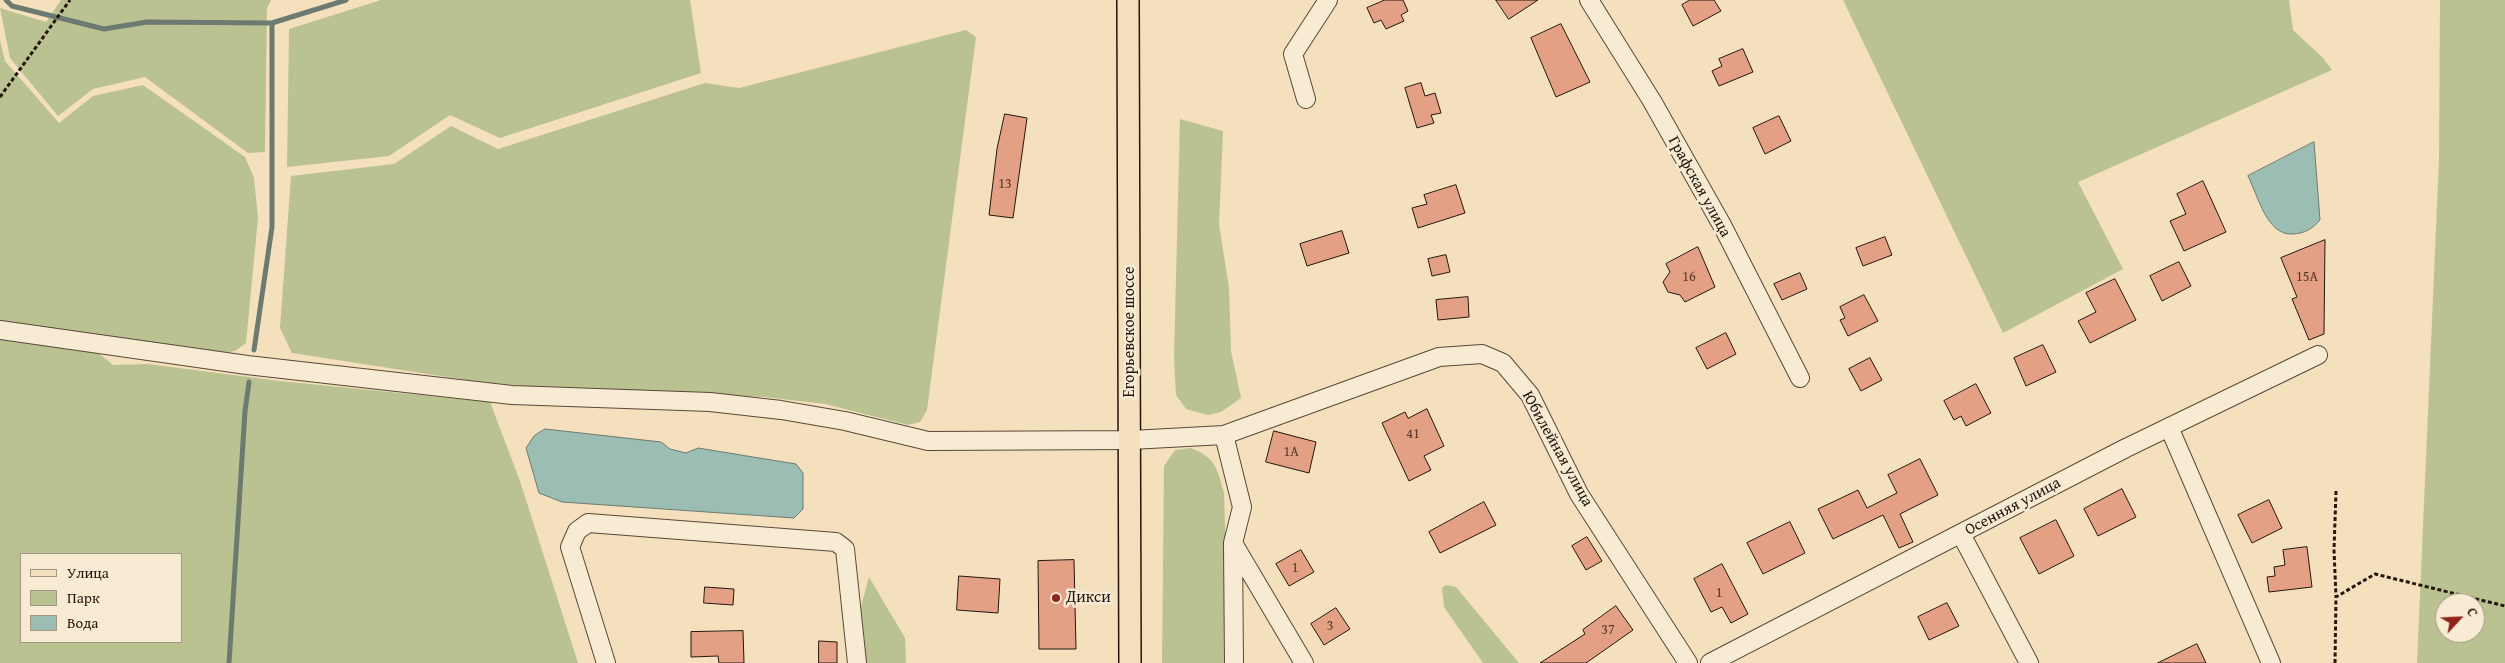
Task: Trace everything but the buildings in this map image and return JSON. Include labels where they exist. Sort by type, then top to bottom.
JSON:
[{"type":"main road","name":"Егорьевское шоссе","points":[[1128,0],[1131,440],[1130,663]]},
{"type":"street","points":[[1306,99],[1294,54],[1328,0]]},
{"type":"street","name":"Графская улица","points":[[1589,0],[1652,101],[1723,227],[1800,378]]},
{"type":"street","name":"Юбилейная улица","points":[[0,330],[247,366],[512,395],[710,402],[781,410],[844,421],[928,441],[1131,440],[1224,435],[1439,357],[1482,354],[1503,362],[1530,395],[1580,494],[1688,663]]},
{"type":"street","name":"Осенняя улица","points":[[1710,663],[2169,427],[2318,355]]},
{"type":"street","points":[[2169,427],[2271,663]]},
{"type":"street","points":[[1224,435],[1242,507],[1233,543],[1234,663]]},
{"type":"street","points":[[606,663],[570,547],[577,531],[588,523],[836,542],[845,549],[857,663]]},
{"type":"street","points":[[1961,534],[2029,663]]},
{"type":"street","points":[[1233,543],[1304,663]]},
{"type":"path","points":[[0,97],[68,0]]},
{"type":"path","points":[[2336,491],[2334,550],[2336,663]]},
{"type":"path","points":[[2336,597],[2375,574],[2505,606]]},
{"type":"green space","points":[[61,0],[271,0],[267,8],[265,152],[248,153],[145,77],[93,89],[58,116],[10,58],[0,8],[46,22]]},
{"type":"green space","points":[[381,0],[690,0],[701,73],[500,138],[450,115],[389,156],[287,167],[289,29]]},
{"type":"green space","points":[[1843,0],[2289,0],[2293,30],[2322,57],[2332,70],[2078,182],[2123,269],[2003,333]]},
{"type":"green space","points":[[2440,0],[2505,0],[2505,663],[2417,663],[2439,160]]},
{"type":"green space","points":[[966,30],[976,37],[927,410],[920,422],[908,425],[825,404],[765,397],[546,388],[473,381],[292,353],[280,328],[291,176],[394,164],[451,126],[498,149],[705,83],[739,88]]},
{"type":"green space","points":[[0,40],[5,61],[59,123],[93,96],[143,85],[245,157],[254,178],[258,218],[246,343],[235,351],[220,354],[0,322]]},
{"type":"green space","points":[[1180,119],[1223,131],[1219,225],[1229,287],[1231,351],[1241,398],[1221,412],[1208,415],[1186,409],[1176,395],[1174,358]]},
{"type":"green space","points":[[0,337],[94,349],[113,365],[148,364],[280,381],[490,402],[520,481],[578,663],[0,663]]},
{"type":"green space","points":[[1191,448],[1211,460],[1217,470],[1224,493],[1229,663],[1162,663],[1164,466],[1175,450]]},
{"type":"green space","points":[[869,577],[905,638],[906,663],[865,663],[860,610]]},
{"type":"green space","points":[[1446,585],[1456,587],[1519,663],[1483,663],[1444,607],[1442,588]]},
{"type":"water","points":[[2314,142],[2320,220],[2305,232],[2284,233],[2276,229],[2264,213],[2248,176]]},
{"type":"water","points":[[545,429],[661,442],[670,449],[686,453],[698,448],[796,464],[803,473],[803,509],[794,518],[562,502],[539,493],[526,448],[534,436]]},
{"type":"waterway","points":[[6,0],[12,6],[104,29],[147,22],[272,23],[346,0]]},
{"type":"waterway","points":[[254,350],[272,227],[272,23]]},
{"type":"waterway","points":[[229,663],[245,411],[249,382]]},
{"type":"place","name":"Дикси","points":[[1056,598]]}]
